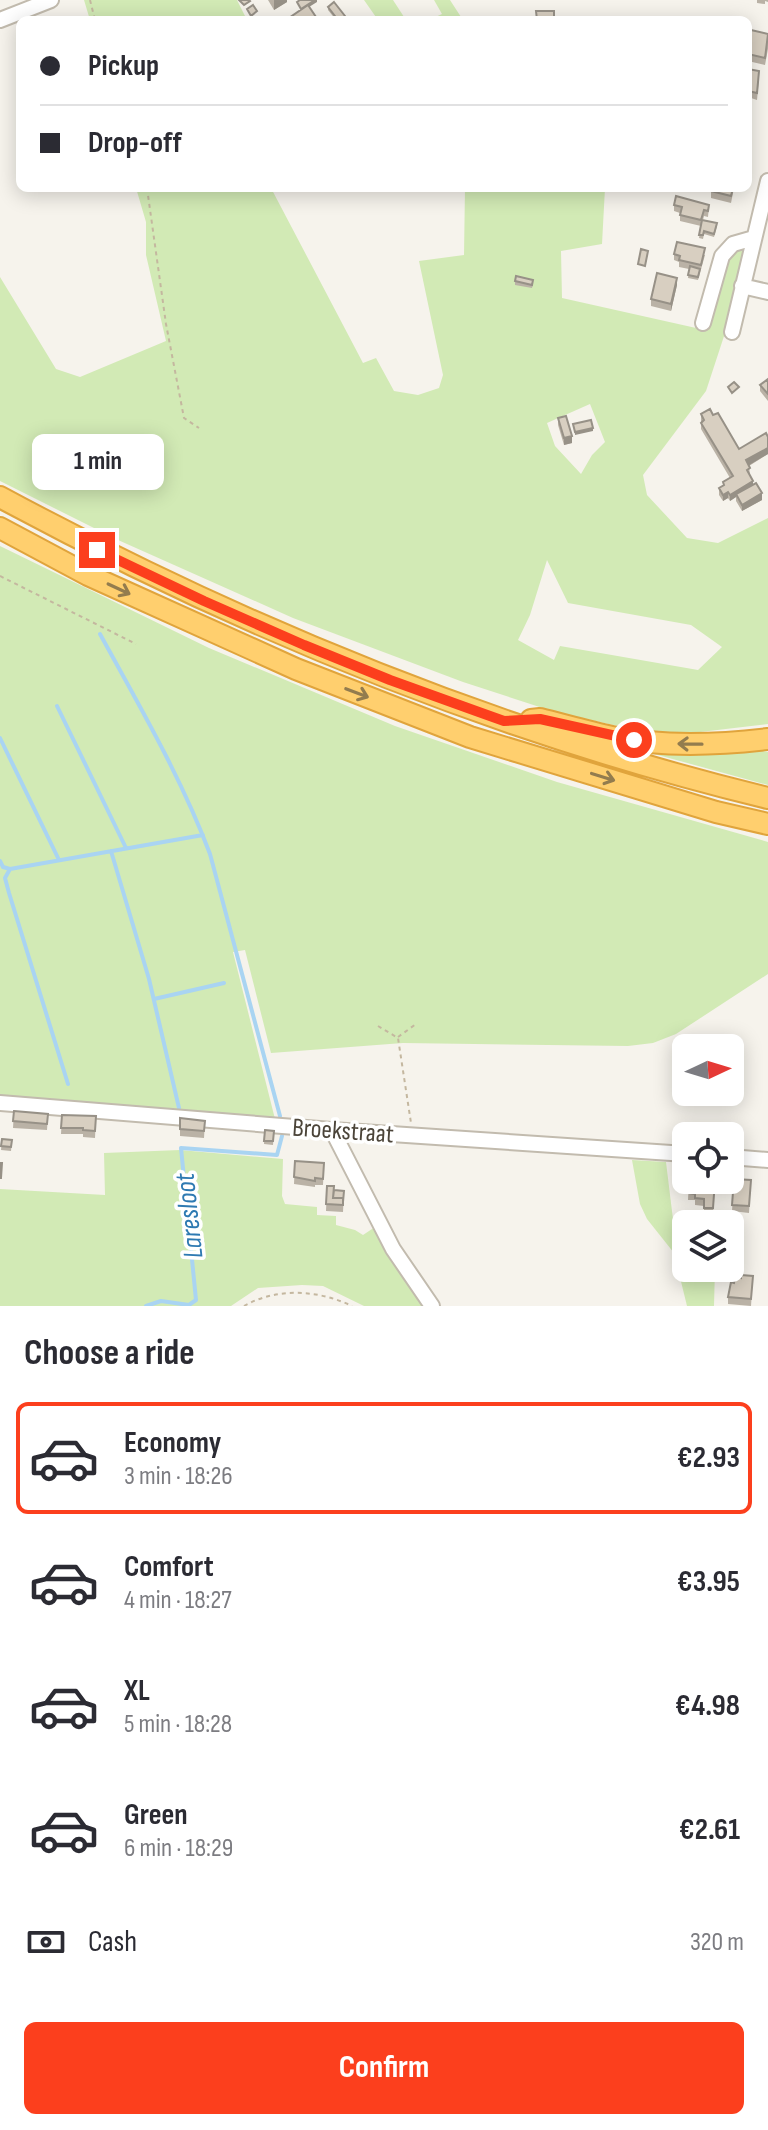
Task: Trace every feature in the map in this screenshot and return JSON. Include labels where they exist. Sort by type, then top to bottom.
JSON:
[{"type":"highway","points":[[0,497],[97,550],[204,601],[390,680],[504,721],[659,770],[768,798]]},
{"type":"highway","points":[[0,528],[88,575],[191,623],[296,669],[470,737],[716,812],[768,824]]},
{"type":"highway","points":[[504,721],[540,719],[613,737],[654,742],[695,744],[768,739]]},
{"type":"street","points":[[0,20],[51,0]]},
{"type":"street","points":[[732,332],[768,181]]},
{"type":"street","points":[[703,323],[722,256],[733,244],[754,238]]},
{"type":"street","points":[[742,286],[768,292]]},
{"type":"street","name":"Broekstraat","points":[[0,1103],[672,1153]]},
{"type":"street","points":[[332,1130],[393,1249],[432,1306]]},
{"type":"street","points":[[744,1158],[768,1160]]},
{"type":"path","points":[[148,192],[176,382],[184,418],[199,428]]},
{"type":"path","points":[[0,576],[136,644]]},
{"type":"path","points":[[398,1038],[416,1024]]},
{"type":"path","points":[[378,1026],[398,1038]]},
{"type":"path","points":[[398,1038],[413,1136]]},
{"type":"path","points":[[244,1306],[278,1293],[309,1293],[352,1306]]},
{"type":"green space","points":[[84,0],[237,0],[245,16],[89,16]]},
{"type":"green space","points":[[364,0],[393,0],[403,16],[375,16]]},
{"type":"green space","points":[[434,0],[450,0],[460,16],[438,16],[442,14]]},
{"type":"green space","points":[[137,192],[273,192],[363,363],[376,358],[394,391],[418,395],[439,388],[443,375],[419,261],[464,255],[465,192],[605,192],[602,244],[561,251],[562,298],[705,330],[723,261],[735,250],[746,247],[727,327],[706,391],[643,475],[647,495],[687,538],[718,543],[768,518],[768,724],[675,735],[555,712],[463,682],[293,618],[118,540],[0,481],[0,277],[56,369],[80,377],[166,341],[146,255],[146,222]],"holes":[[[590,404],[605,442],[592,455],[581,474],[555,446],[547,423]],[[547,560],[568,603],[691,625],[722,647],[698,670],[560,646],[554,660],[518,640],[530,615]]]},
{"type":"green space","points":[[0,546],[209,648],[395,726],[557,782],[768,842],[768,974],[676,1034],[653,1043],[628,1046],[403,1043],[271,1053],[245,950],[233,952],[275,1119],[0,1095]]},
{"type":"green space","points":[[748,748],[768,752],[768,785],[636,749]]},
{"type":"green space","points":[[180,1150],[283,1159],[282,1196],[285,1204],[317,1207],[317,1215],[336,1216],[336,1225],[363,1235],[375,1227],[427,1306],[364,1306],[323,1286],[302,1285],[258,1288],[231,1306],[0,1306],[0,1189],[105,1195],[104,1153]]},
{"type":"green space","points":[[632,1160],[666,1162],[672,1211],[672,1250],[647,1219],[640,1204]]},
{"type":"green space","points":[[681,1282],[715,1282],[714,1306],[687,1306]]},
{"type":"building","points":[[315,0],[301,9],[297,2]]},
{"type":"building","points":[[334,2],[345,16],[335,16],[328,7]]},
{"type":"building","points":[[253,5],[257,11],[251,16],[247,9]]},
{"type":"building","points":[[308,5],[315,16],[292,16]]},
{"type":"building","points":[[536,11],[554,11],[554,16],[537,16]]},
{"type":"building","points":[[752,30],[768,34],[765,58],[752,55]]},
{"type":"building","points":[[752,70],[759,71],[757,93],[752,92]]},
{"type":"building","points":[[676,196],[709,205],[708,211],[704,210],[701,220],[680,215],[682,207],[674,205]]},
{"type":"building","points":[[702,220],[717,223],[714,234],[704,231],[703,235],[699,235]]},
{"type":"building","points":[[677,242],[705,248],[701,265],[679,260],[680,256],[674,254]]},
{"type":"building","points":[[641,249],[648,251],[645,266],[638,264]]},
{"type":"building","points":[[690,266],[700,269],[698,277],[688,275]]},
{"type":"building","points":[[657,273],[677,278],[671,304],[651,299]]},
{"type":"building","points":[[516,276],[533,280],[532,285],[515,281]]},
{"type":"building","points":[[768,379],[768,394],[760,385]]},
{"type":"building","points":[[734,382],[739,387],[732,393],[728,387]]},
{"type":"building","points":[[710,409],[713,415],[718,413],[739,449],[766,433],[768,437],[768,448],[746,460],[753,481],[730,495],[728,492],[723,495],[719,488],[733,476],[701,423],[704,420],[701,414]]},
{"type":"building","points":[[566,416],[572,436],[564,438],[558,418]]},
{"type":"building","points":[[591,420],[593,428],[575,432],[573,424]]},
{"type":"building","points":[[756,483],[762,493],[742,505],[736,494]]},
{"type":"building","points":[[14,1111],[48,1114],[47,1124],[13,1121]]},
{"type":"building","points":[[62,1115],[96,1116],[95,1131],[61,1128]]},
{"type":"building","points":[[180,1118],[205,1121],[204,1131],[180,1129]]},
{"type":"building","points":[[265,1130],[274,1131],[273,1141],[264,1141]]},
{"type":"building","points":[[2,1139],[12,1140],[11,1147],[1,1146]]},
{"type":"building","points":[[295,1161],[324,1163],[323,1179],[315,1178],[315,1181],[294,1177]]},
{"type":"building","points":[[744,1180],[751,1180],[749,1206],[732,1205],[733,1194],[744,1194]]},
{"type":"building","points":[[327,1186],[334,1186],[333,1198],[343,1198],[343,1205],[326,1204]]},
{"type":"building","points":[[334,1190],[344,1191],[343,1202],[343,1198],[333,1198]]},
{"type":"building","points":[[695,1194],[714,1194],[713,1208],[704,1208],[704,1199],[695,1198]]},
{"type":"building","points":[[744,1275],[753,1276],[751,1299],[728,1297],[731,1282],[744,1282]]},
{"type":"waterway","points":[[100,634],[173,769],[210,854],[280,1116]]},
{"type":"waterway","points":[[57,706],[126,848]]},
{"type":"waterway","points":[[0,738],[59,860]]},
{"type":"waterway","points":[[0,861],[3,867],[10,869],[203,835]]},
{"type":"waterway","points":[[111,851],[149,979],[179,1108]]},
{"type":"waterway","points":[[10,869],[5,878],[9,893],[68,1084]]},
{"type":"waterway","points":[[154,999],[224,983]]},
{"type":"waterway","name":"Laresloot","points":[[146,1306],[161,1301],[189,1305],[196,1300],[181,1148],[277,1155],[282,1136]]},
{"type":"route","points":[[97,550],[304,645],[504,721],[540,719],[634,740]]}]
